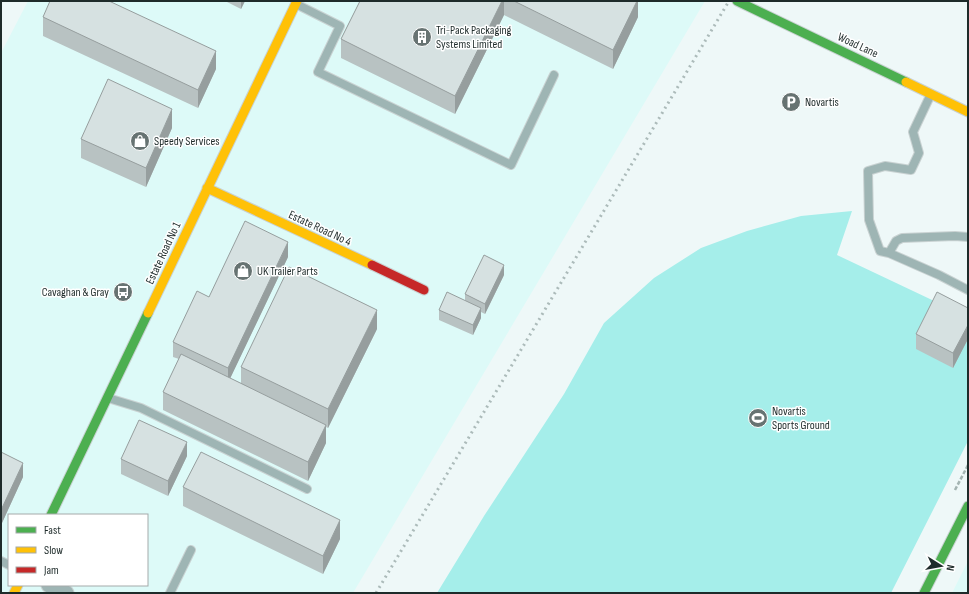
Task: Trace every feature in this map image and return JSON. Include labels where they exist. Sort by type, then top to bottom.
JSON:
[{"type":"street","name":"Woad Lane","points":[[737,1],[968,112]]},
{"type":"street","name":"Estate Road No 1","points":[[51,514],[296,3]]},
{"type":"street","name":"Estate Road No 4","points":[[207,188],[424,290]]},
{"type":"street","points":[[924,593],[968,506]]},
{"type":"street","points":[[52,586],[66,593]]},
{"type":"lane","points":[[296,3],[340,26],[318,72],[511,164],[554,75]]},
{"type":"lane","points":[[931,94],[914,132],[919,153],[911,170],[885,166],[868,171],[869,220],[880,250],[939,275],[968,290]]},
{"type":"lane","points":[[889,253],[896,241],[902,238],[955,236],[968,238]]},
{"type":"lane","points":[[107,397],[141,408],[307,489]]},
{"type":"lane","points":[[170,593],[191,550]]},
{"type":"shaded area","points":[[28,1],[705,1],[353,593],[1,593],[1,53]]},
{"type":"shaded area","name":"Novartis Sports Ground","points":[[852,211],[837,255],[968,317],[968,441],[891,593],[437,593],[484,516],[564,394],[604,323],[654,278],[701,248],[747,231],[801,216]]},
{"type":"shaded area","points":[[968,561],[968,593],[952,593]]},
{"type":"building","points":[[50,1],[109,1],[216,51],[198,90],[43,17]]},
{"type":"building","points":[[360,1],[502,1],[455,96],[341,39]]},
{"type":"building","points":[[514,1],[637,1],[613,50]]},
{"type":"building","points":[[108,79],[172,109],[146,168],[81,139]]},
{"type":"building","points":[[245,221],[288,242],[228,368],[173,342],[197,291],[209,297]]},
{"type":"building","points":[[484,255],[504,265],[485,304],[465,294]]},
{"type":"building","points":[[289,267],[377,310],[328,409],[241,367]]},
{"type":"building","points":[[447,292],[481,308],[473,325],[439,310]]},
{"type":"building","points":[[937,292],[968,308],[968,325],[953,353],[916,334]]},
{"type":"building","points":[[181,354],[326,425],[308,462],[163,392]]},
{"type":"building","points":[[139,420],[187,442],[168,481],[121,459]]},
{"type":"building","points":[[1,452],[23,463],[2,508],[1,508]]},
{"type":"building","points":[[201,452],[340,520],[323,556],[183,487]]},
{"type":"railway","points":[[376,593],[729,1]]},
{"type":"traffic: fast","points":[[737,1],[906,82]]},
{"type":"traffic: fast","points":[[51,514],[148,313]]},
{"type":"traffic: fast","points":[[924,593],[968,506]]},
{"type":"traffic: slow","points":[[148,313],[297,1]]},
{"type":"traffic: slow","points":[[906,82],[968,112]]},
{"type":"traffic: slow","points":[[207,188],[372,265]]},
{"type":"traffic: slow","points":[[14,593],[18,586]]},
{"type":"traffic: jam","points":[[372,265],[424,290]]},
{"type":"place","name":"Tri-Pack Packaging Systems Limited","points":[[422,37]]},
{"type":"place","name":"Novartis","points":[[791,102]]},
{"type":"place","name":"Speedy Services","points":[[140,141]]},
{"type":"place","name":"UK Trailer Parts","points":[[243,271]]},
{"type":"place","name":"Cavaghan & Gray","points":[[123,292]]},
{"type":"place","name":"Novartis Sports Ground","points":[[758,418]]}]
